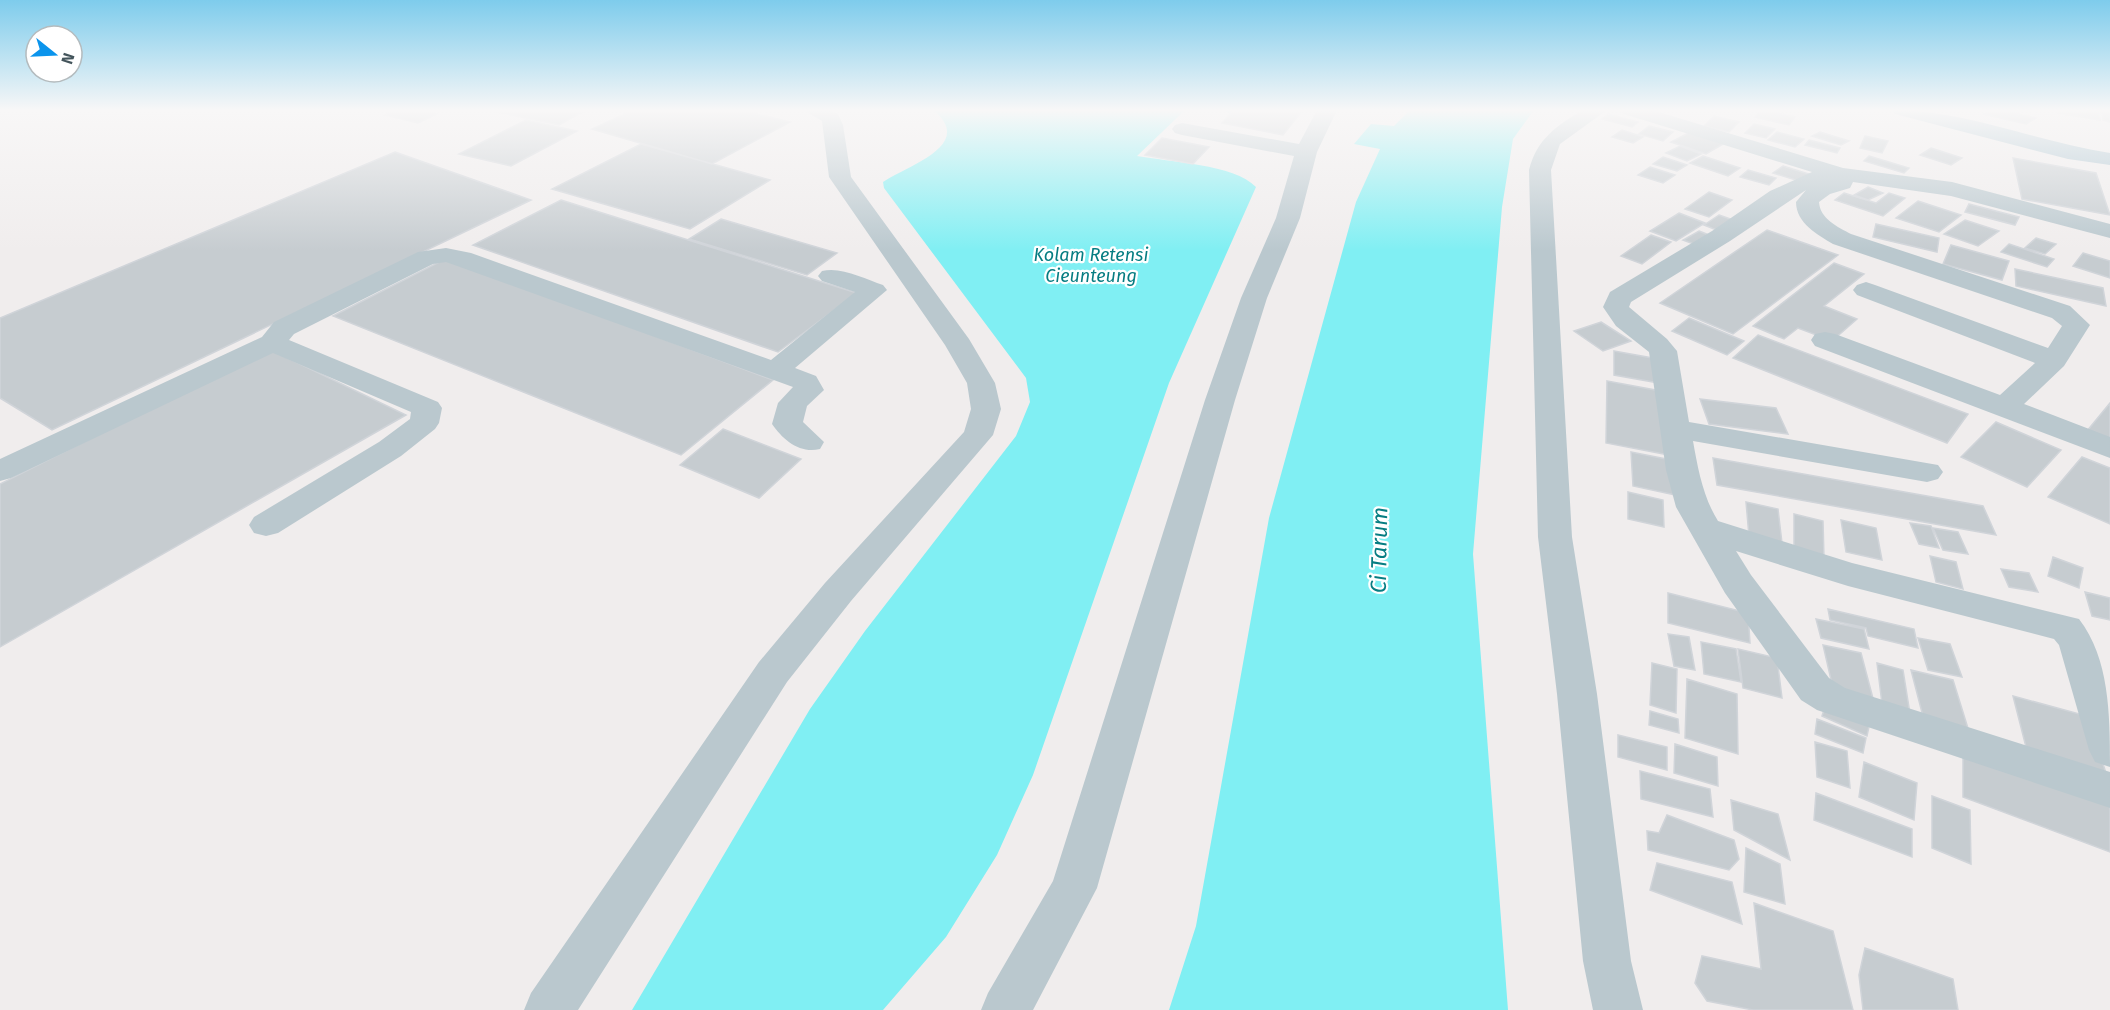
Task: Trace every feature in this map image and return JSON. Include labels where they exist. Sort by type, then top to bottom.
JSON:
[{"type":"street","points":[[549,1010],[772,672],[838,592],[978,435],[984,418],[986,409],[981,383],[958,345],[840,177],[835,157]]},
{"type":"street","points":[[1006,1010],[1074,888],[1220,400],[1254,298],[1288,218],[1305,157]]},
{"type":"street","points":[[1542,157],[1540,170],[1555,537],[1577,694],[1607,961],[1618,1010]]},
{"type":"street","points":[[1788,157],[1851,176]]},
{"type":"street","points":[[1851,176],[1814,193],[1809,198],[1808,206],[1814,221],[1842,239],[2061,312],[2076,325],[2054,360],[2004,407]]},
{"type":"street","points":[[2110,231],[1952,189],[1905,181],[1851,176],[1812,178],[1764,205],[1723,235],[1618,298],[1616,307],[1621,318],[1654,340],[1663,351],[1675,429],[1693,507],[1751,602],[1815,689],[1831,699],[2110,790]]},
{"type":"street","points":[[0,471],[272,344],[284,328],[427,257],[446,255],[462,258],[809,386],[809,390],[794,403],[787,424],[809,442]]},
{"type":"street","points":[[773,372],[874,290],[831,276]]},
{"type":"street","points":[[1866,290],[2054,360]]},
{"type":"street","points":[[1825,340],[2110,448]]},
{"type":"street","points":[[266,525],[390,449],[424,423],[427,414],[427,408],[272,344]]},
{"type":"street","points":[[1675,429],[1927,472]]},
{"type":"street","points":[[1706,530],[1848,574],[2066,629],[2076,640],[2110,750]]},
{"type":"water","name":"Kolam Retensi Cieunteung","points":[[927,157],[1146,157],[1183,162],[1233,173],[1256,187],[1169,383],[1033,775],[997,855],[946,937],[883,1010],[632,1010],[810,709],[865,631],[1016,436],[1030,402],[1026,378],[884,188],[883,182]]},
{"type":"water","name":"Ci Tarum","points":[[1376,157],[1510,157],[1502,207],[1473,554],[1508,1010],[1169,1010],[1196,926],[1269,518],[1356,202]]},
{"type":"building","points":[[383,157],[410,157],[531,200],[52,430],[0,398],[0,318]]},
{"type":"building","points":[[473,157],[528,157],[511,166]]},
{"type":"building","points":[[615,157],[688,157],[770,180],[690,229],[552,189]]},
{"type":"building","points":[[688,157],[725,157],[712,164]]},
{"type":"building","points":[[1156,157],[1199,157],[1193,164]]},
{"type":"building","points":[[1663,157],[1687,165],[1677,171],[1653,164]]},
{"type":"building","points":[[1677,157],[1695,157],[1687,161]]},
{"type":"building","points":[[1701,157],[1706,157],[1740,168],[1728,176],[1690,163]]},
{"type":"building","points":[[1868,157],[1873,157],[1909,168],[1904,173],[1864,161]]},
{"type":"building","points":[[1927,157],[1962,158],[1951,165]]},
{"type":"building","points":[[2013,158],[2096,173],[2110,215],[2022,199]]},
{"type":"building","points":[[1783,166],[1812,175],[1802,182],[1773,173]]},
{"type":"building","points":[[1650,167],[1675,175],[1663,183],[1638,175]]},
{"type":"building","points":[[1748,170],[1776,178],[1769,185],[1740,177]]},
{"type":"building","points":[[1868,187],[1883,193],[1868,200],[1854,195]]},
{"type":"building","points":[[1709,192],[1732,200],[1709,217],[1685,209]]},
{"type":"building","points":[[1844,193],[1876,203],[1889,193],[1905,198],[1883,216],[1835,200]]},
{"type":"building","points":[[561,200],[857,293],[778,352],[473,245]]},
{"type":"building","points":[[1918,201],[1961,215],[1939,232],[1896,218]]},
{"type":"building","points":[[1969,204],[2019,217],[2015,225],[1965,212]]},
{"type":"building","points":[[1679,213],[1705,223],[1676,241],[1650,231]]},
{"type":"building","points":[[1719,215],[1739,222],[1724,233],[1704,225]]},
{"type":"building","points":[[721,219],[837,253],[807,275],[689,239]]},
{"type":"building","points":[[1965,220],[1999,231],[1978,246],[1944,234]]},
{"type":"building","points":[[1876,224],[1939,238],[1937,252],[1873,237]]},
{"type":"building","points":[[1767,230],[1838,255],[1733,334],[1660,303]]},
{"type":"building","points":[[1699,231],[1714,237],[1699,246],[1683,240]]},
{"type":"building","points":[[1651,235],[1671,242],[1642,264],[1621,256]]},
{"type":"building","points":[[2036,238],[2056,244],[2045,254],[2025,248]]},
{"type":"building","points":[[2009,244],[2054,259],[2047,267],[2001,252]]},
{"type":"building","points":[[1951,245],[2009,261],[2002,280],[1943,264]]},
{"type":"building","points":[[2083,253],[2110,261],[2110,278],[2073,266]]},
{"type":"building","points":[[447,258],[773,380],[681,455],[333,316]]},
{"type":"building","points":[[1834,263],[1864,274],[1824,306],[1857,319],[1832,341],[1798,328],[1784,339],[1753,326]]},
{"type":"building","points":[[2015,269],[2103,288],[2106,306],[2016,286]]},
{"type":"building","points":[[1689,318],[1744,341],[1727,355],[1672,331]]},
{"type":"building","points":[[1601,322],[1631,341],[1603,351],[1574,331]]},
{"type":"building","points":[[1758,335],[1968,414],[1947,443],[1733,358]]},
{"type":"building","points":[[269,349],[406,415],[0,647],[0,484]]},
{"type":"building","points":[[1614,351],[1658,359],[1659,383],[1614,375]]},
{"type":"building","points":[[1607,381],[1666,392],[1669,455],[1606,443]]},
{"type":"building","points":[[1700,399],[1776,408],[1788,434],[1709,424]]},
{"type":"building","points":[[2110,403],[2110,440],[2087,431]]},
{"type":"building","points":[[1996,422],[2061,450],[2027,487],[1961,457]]},
{"type":"building","points":[[723,429],[801,459],[759,498],[680,465]]},
{"type":"building","points":[[1631,452],[1676,461],[1680,496],[1633,486]]},
{"type":"building","points":[[2082,457],[2110,468],[2110,524],[2048,497]]},
{"type":"building","points":[[1713,458],[1983,506],[1996,535],[1717,485]]},
{"type":"building","points":[[1628,492],[1663,500],[1664,527],[1628,519]]},
{"type":"building","points":[[1746,502],[1778,509],[1782,543],[1749,536]]},
{"type":"building","points":[[1794,514],[1823,521],[1824,558],[1794,550]]},
{"type":"building","points":[[1841,520],[1876,528],[1882,560],[1846,552]]},
{"type":"building","points":[[1910,523],[1931,526],[1939,548],[1919,544]]},
{"type":"building","points":[[1933,528],[1958,532],[1968,554],[1943,550]]},
{"type":"building","points":[[1930,556],[1956,562],[1963,589],[1936,582]]},
{"type":"building","points":[[2053,557],[2083,568],[2079,588],[2048,576]]},
{"type":"building","points":[[2001,569],[2029,573],[2038,592],[2009,587]]},
{"type":"building","points":[[2085,592],[2110,598],[2110,620],[2092,616]]},
{"type":"building","points":[[1668,593],[1748,613],[1750,643],[1668,623]]},
{"type":"building","points":[[1828,609],[1914,629],[1918,648],[1868,636],[1866,628],[1830,620]]},
{"type":"building","points":[[1816,619],[1864,629],[1869,649],[1821,638]]},
{"type":"building","points":[[1668,634],[1689,637],[1695,670],[1674,666]]},
{"type":"building","points":[[1918,638],[1950,644],[1962,677],[1928,670]]},
{"type":"building","points":[[1701,642],[1736,649],[1741,682],[1704,674]]},
{"type":"building","points":[[1823,645],[1861,653],[1875,706],[1835,697]]},
{"type":"building","points":[[1738,649],[1777,658],[1782,698],[1743,688]]},
{"type":"building","points":[[1652,663],[1677,669],[1676,713],[1650,705]]},
{"type":"building","points":[[1877,663],[1903,670],[1911,720],[1883,712]]},
{"type":"building","points":[[1911,670],[1953,680],[1971,738],[1926,728]]},
{"type":"building","points":[[1687,679],[1737,694],[1738,754],[1685,738]]},
{"type":"building","points":[[2013,696],[2087,716],[2107,776],[2028,755]]},
{"type":"building","points":[[1826,703],[1870,722],[1867,736],[1822,716]]},
{"type":"building","points":[[1650,711],[1678,719],[1679,733],[1649,725]]},
{"type":"building","points":[[1817,719],[1866,738],[1863,753],[1815,734]]},
{"type":"building","points":[[1618,735],[1667,747],[1667,770],[1618,757]]},
{"type":"building","points":[[1815,742],[1847,751],[1850,788],[1817,777]]},
{"type":"building","points":[[1675,744],[1717,757],[1718,786],[1674,773]]},
{"type":"building","points":[[1963,746],[2110,799],[2110,852],[1963,797]]},
{"type":"building","points":[[1864,762],[1917,783],[1914,820],[1859,797]]},
{"type":"building","points":[[1640,771],[1710,789],[1713,817],[1641,799]]},
{"type":"building","points":[[1816,793],[1912,829],[1912,857],[1814,820]]},
{"type":"building","points":[[1932,796],[1970,810],[1971,864],[1932,848]]},
{"type":"building","points":[[1731,800],[1778,814],[1790,860],[1734,830]]},
{"type":"building","points":[[1667,815],[1734,840],[1739,859],[1729,870],[1648,850],[1647,831],[1659,833]]},
{"type":"building","points":[[1746,848],[1780,864],[1785,904],[1744,892]]},
{"type":"building","points":[[1657,863],[1732,882],[1742,924],[1650,890]]},
{"type":"building","points":[[1754,903],[1833,931],[1853,1010],[1753,1010],[1707,1001],[1695,983],[1702,956],[1761,969]]},
{"type":"building","points":[[1865,948],[1953,979],[1958,1010],[1863,1010],[1859,975]]}]
